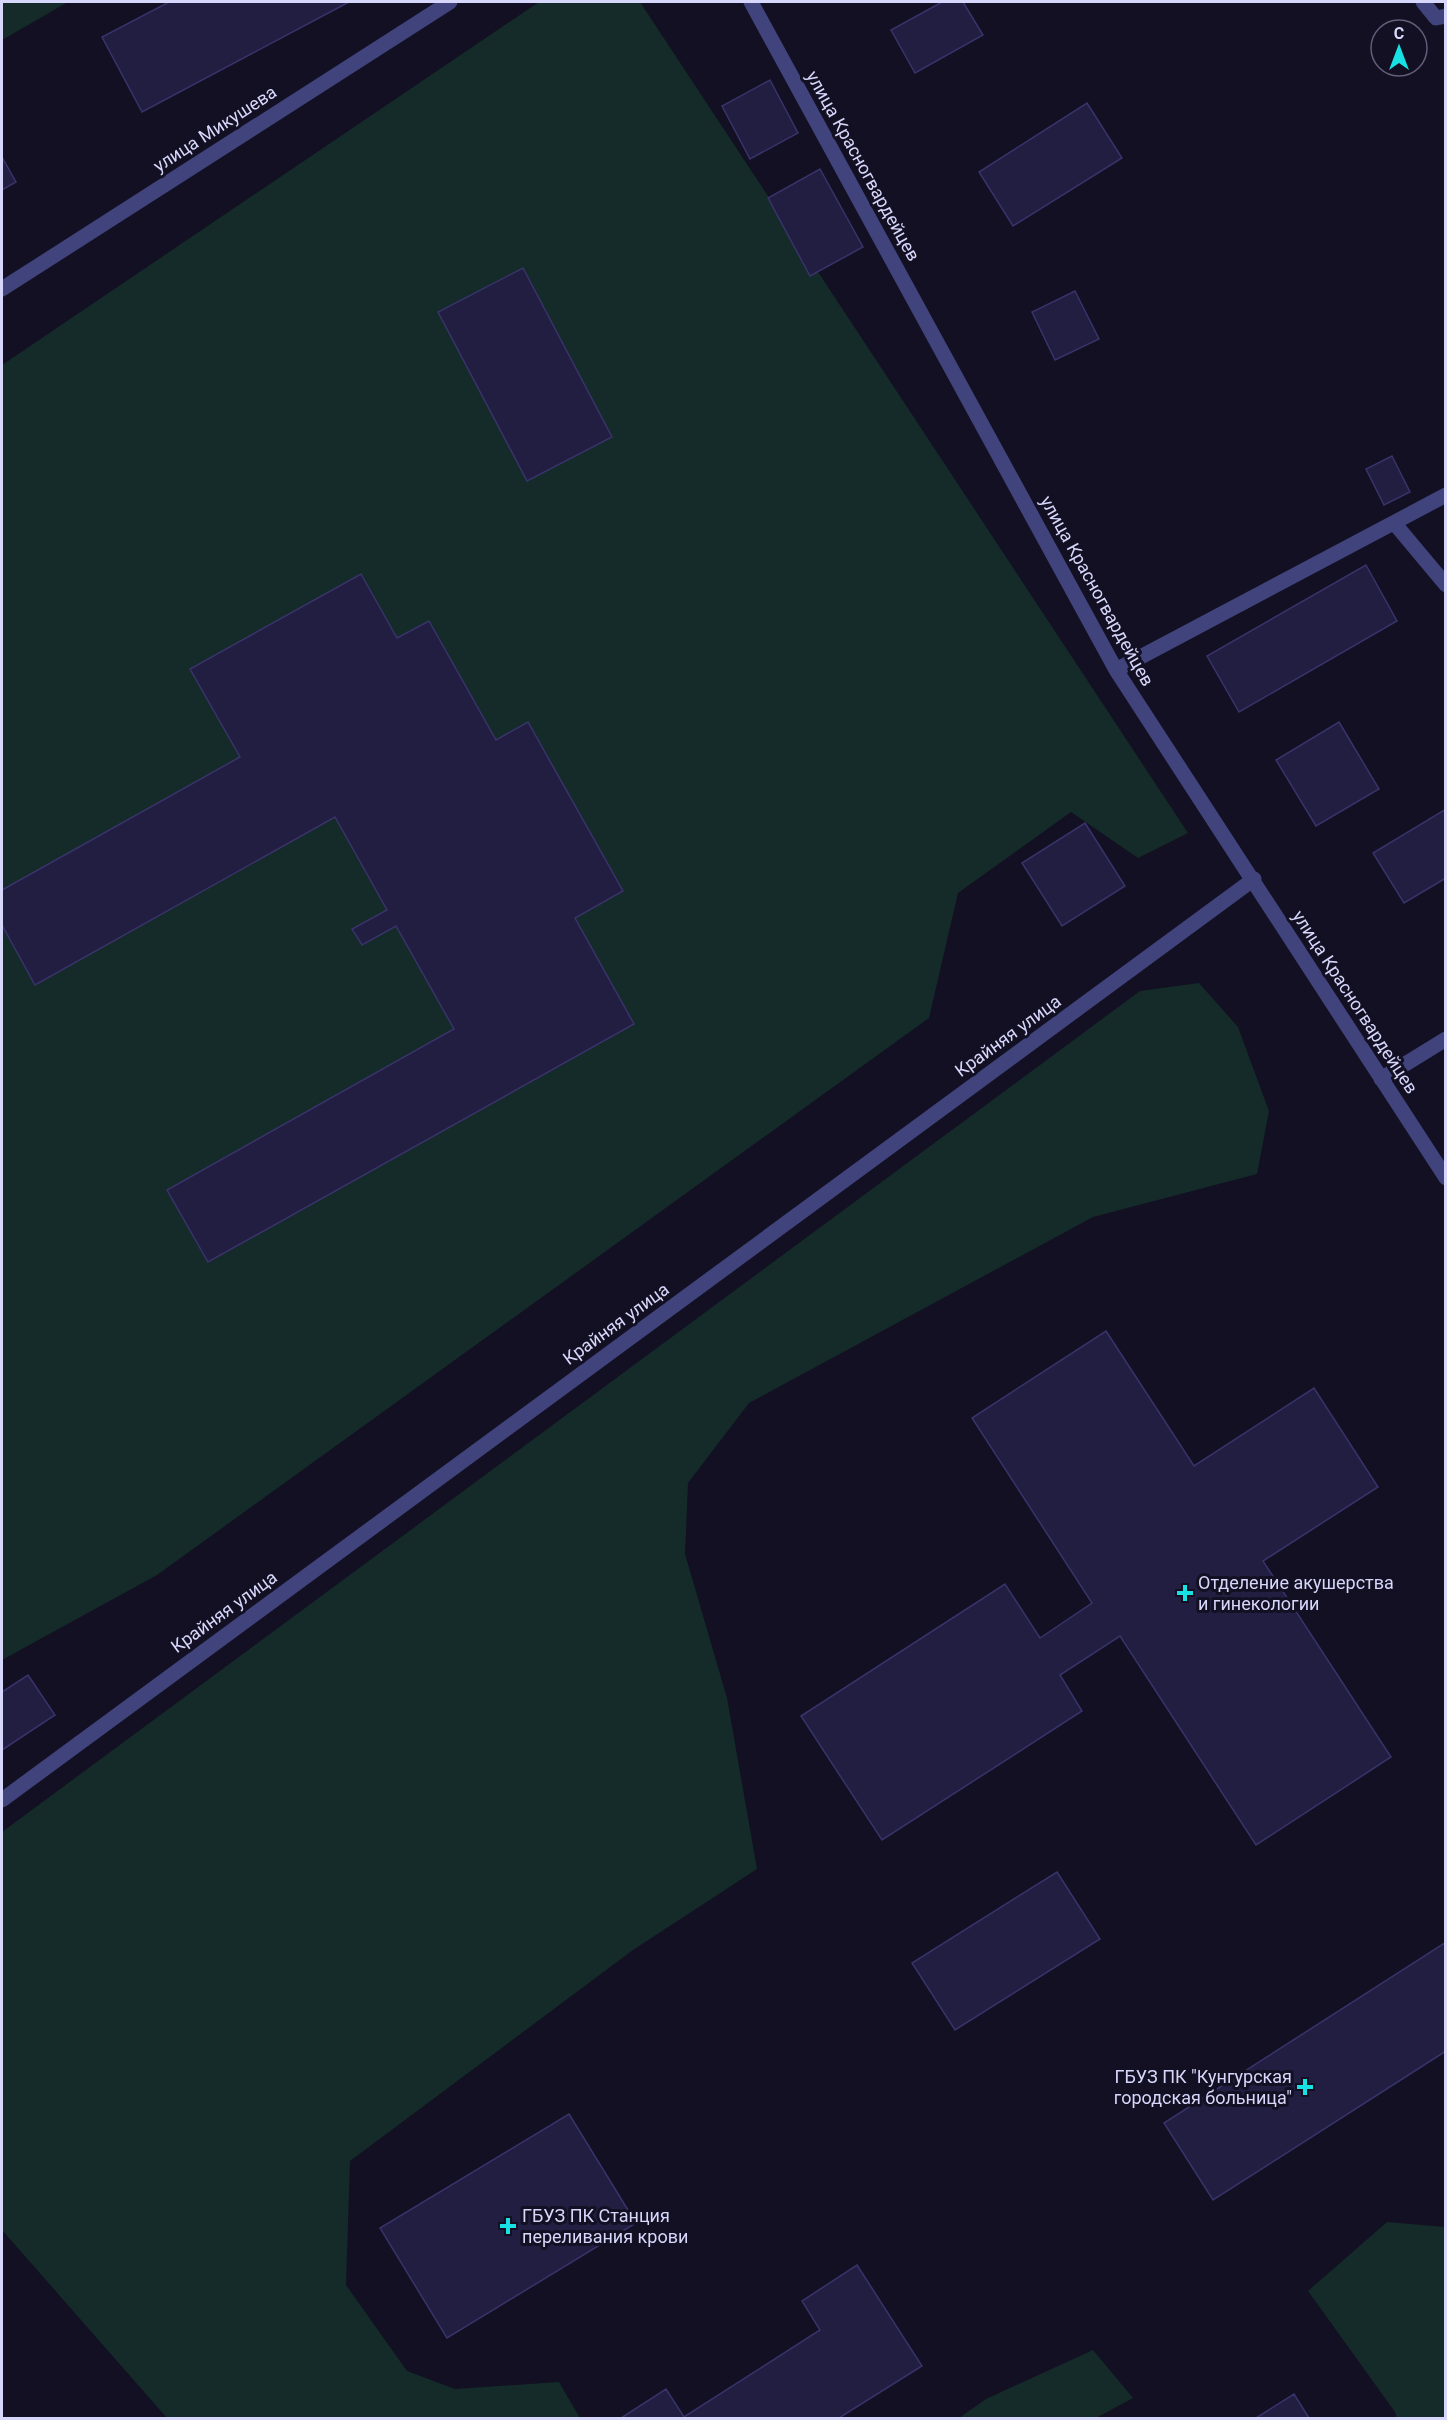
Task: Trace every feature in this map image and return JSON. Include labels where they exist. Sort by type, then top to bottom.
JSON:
[{"type":"street","name":"улица Микушева","points":[[2,289],[450,2]]},
{"type":"street","name":"улица Красногвардейцев","points":[[752,2],[1116,670],[1254,879],[1446,1178]]},
{"type":"street","points":[[1423,2],[1436,18],[1446,16]]},
{"type":"street","points":[[1116,670],[1446,495]]},
{"type":"street","points":[[1395,524],[1446,585]]},
{"type":"street","name":"Крайняя улица","points":[[2,1800],[1254,879]]},
{"type":"street","points":[[1381,1079],[1446,1039]]},
{"type":"green space","points":[[2,2],[68,2],[2,40]]},
{"type":"green space","points":[[539,2],[640,2],[1188,833],[1138,858],[1071,812],[958,893],[929,1018],[157,1575],[2,1660],[2,365]]},
{"type":"green space","points":[[1199,983],[1238,1027],[1269,1111],[1257,1174],[1093,1217],[749,1403],[688,1483],[685,1554],[727,1698],[757,1869],[633,1950],[350,2161],[346,2285],[407,2371],[455,2389],[559,2382],[580,2418],[167,2418],[2,2230],[2,1832],[1140,991]]},
{"type":"green space","points":[[1387,2222],[1445,2227],[1445,2418],[1397,2418],[1395,2412],[1308,2291]]},
{"type":"green space","points":[[1093,2350],[1133,2398],[1096,2418],[959,2418],[986,2399]]},
{"type":"building","points":[[169,2],[349,2],[142,112],[102,37]]},
{"type":"building","points":[[942,2],[963,2],[983,35],[915,73],[891,30]]},
{"type":"building","points":[[770,80],[798,133],[750,159],[722,106]]},
{"type":"building","points":[[1087,103],[1122,158],[1013,226],[979,172]]},
{"type":"building","points":[[2,157],[16,182],[2,190]]},
{"type":"building","points":[[820,169],[863,247],[810,276],[768,198]]},
{"type":"building","points":[[523,268],[612,437],[527,481],[438,312]]},
{"type":"building","points":[[1075,291],[1099,339],[1055,360],[1032,312]]},
{"type":"building","points":[[1392,456],[1410,492],[1384,505],[1366,469]]},
{"type":"building","points":[[1366,565],[1397,621],[1239,712],[1207,656]]},
{"type":"building","points":[[361,574],[397,638],[429,621],[496,740],[528,722],[623,891],[575,918],[634,1024],[208,1262],[167,1190],[454,1029],[396,926],[362,945],[352,929],[387,910],[335,817],[35,985],[2,925],[2,890],[240,757],[190,669]]},
{"type":"building","points":[[1339,722],[1379,789],[1316,826],[1276,760]]},
{"type":"building","points":[[1446,809],[1446,878],[1404,903],[1373,853]]},
{"type":"building","points":[[1085,823],[1125,886],[1062,926],[1022,863]]},
{"type":"building","name":"Отделение акушерства и гинекологии","points":[[1106,1331],[1194,1466],[1314,1388],[1378,1487],[1263,1561],[1391,1757],[1256,1845],[1120,1636],[1060,1675],[1082,1711],[882,1840],[801,1716],[1005,1584],[1040,1638],[1092,1603],[972,1418]]},
{"type":"building","points":[[28,1675],[55,1715],[2,1750],[2,1692]]},
{"type":"building","points":[[1057,1872],[1100,1939],[955,2030],[912,1963]]},
{"type":"building","name":"ГБУЗ ПК \"Кунгурская городская больница\"","points":[[1446,1942],[1446,2051],[1213,2200],[1164,2123]]},
{"type":"building","name":"ГБУЗ ПК Станция переливания крови","points":[[569,2114],[636,2223],[447,2338],[380,2228]]},
{"type":"building","points":[[857,2265],[922,2366],[839,2418],[621,2418],[666,2389],[684,2417],[820,2330],[802,2301]]},
{"type":"building","points":[[1294,2394],[1309,2418],[1256,2418]]},
{"type":"place","name":"Отделение акушерства и гинекологии","points":[[1185,1593]]},
{"type":"place","name":"ГБУЗ ПК \"Кунгурская городская больница\"","points":[[1305,2087]]},
{"type":"place","name":"ГБУЗ ПК Станция переливания крови","points":[[508,2226]]}]
